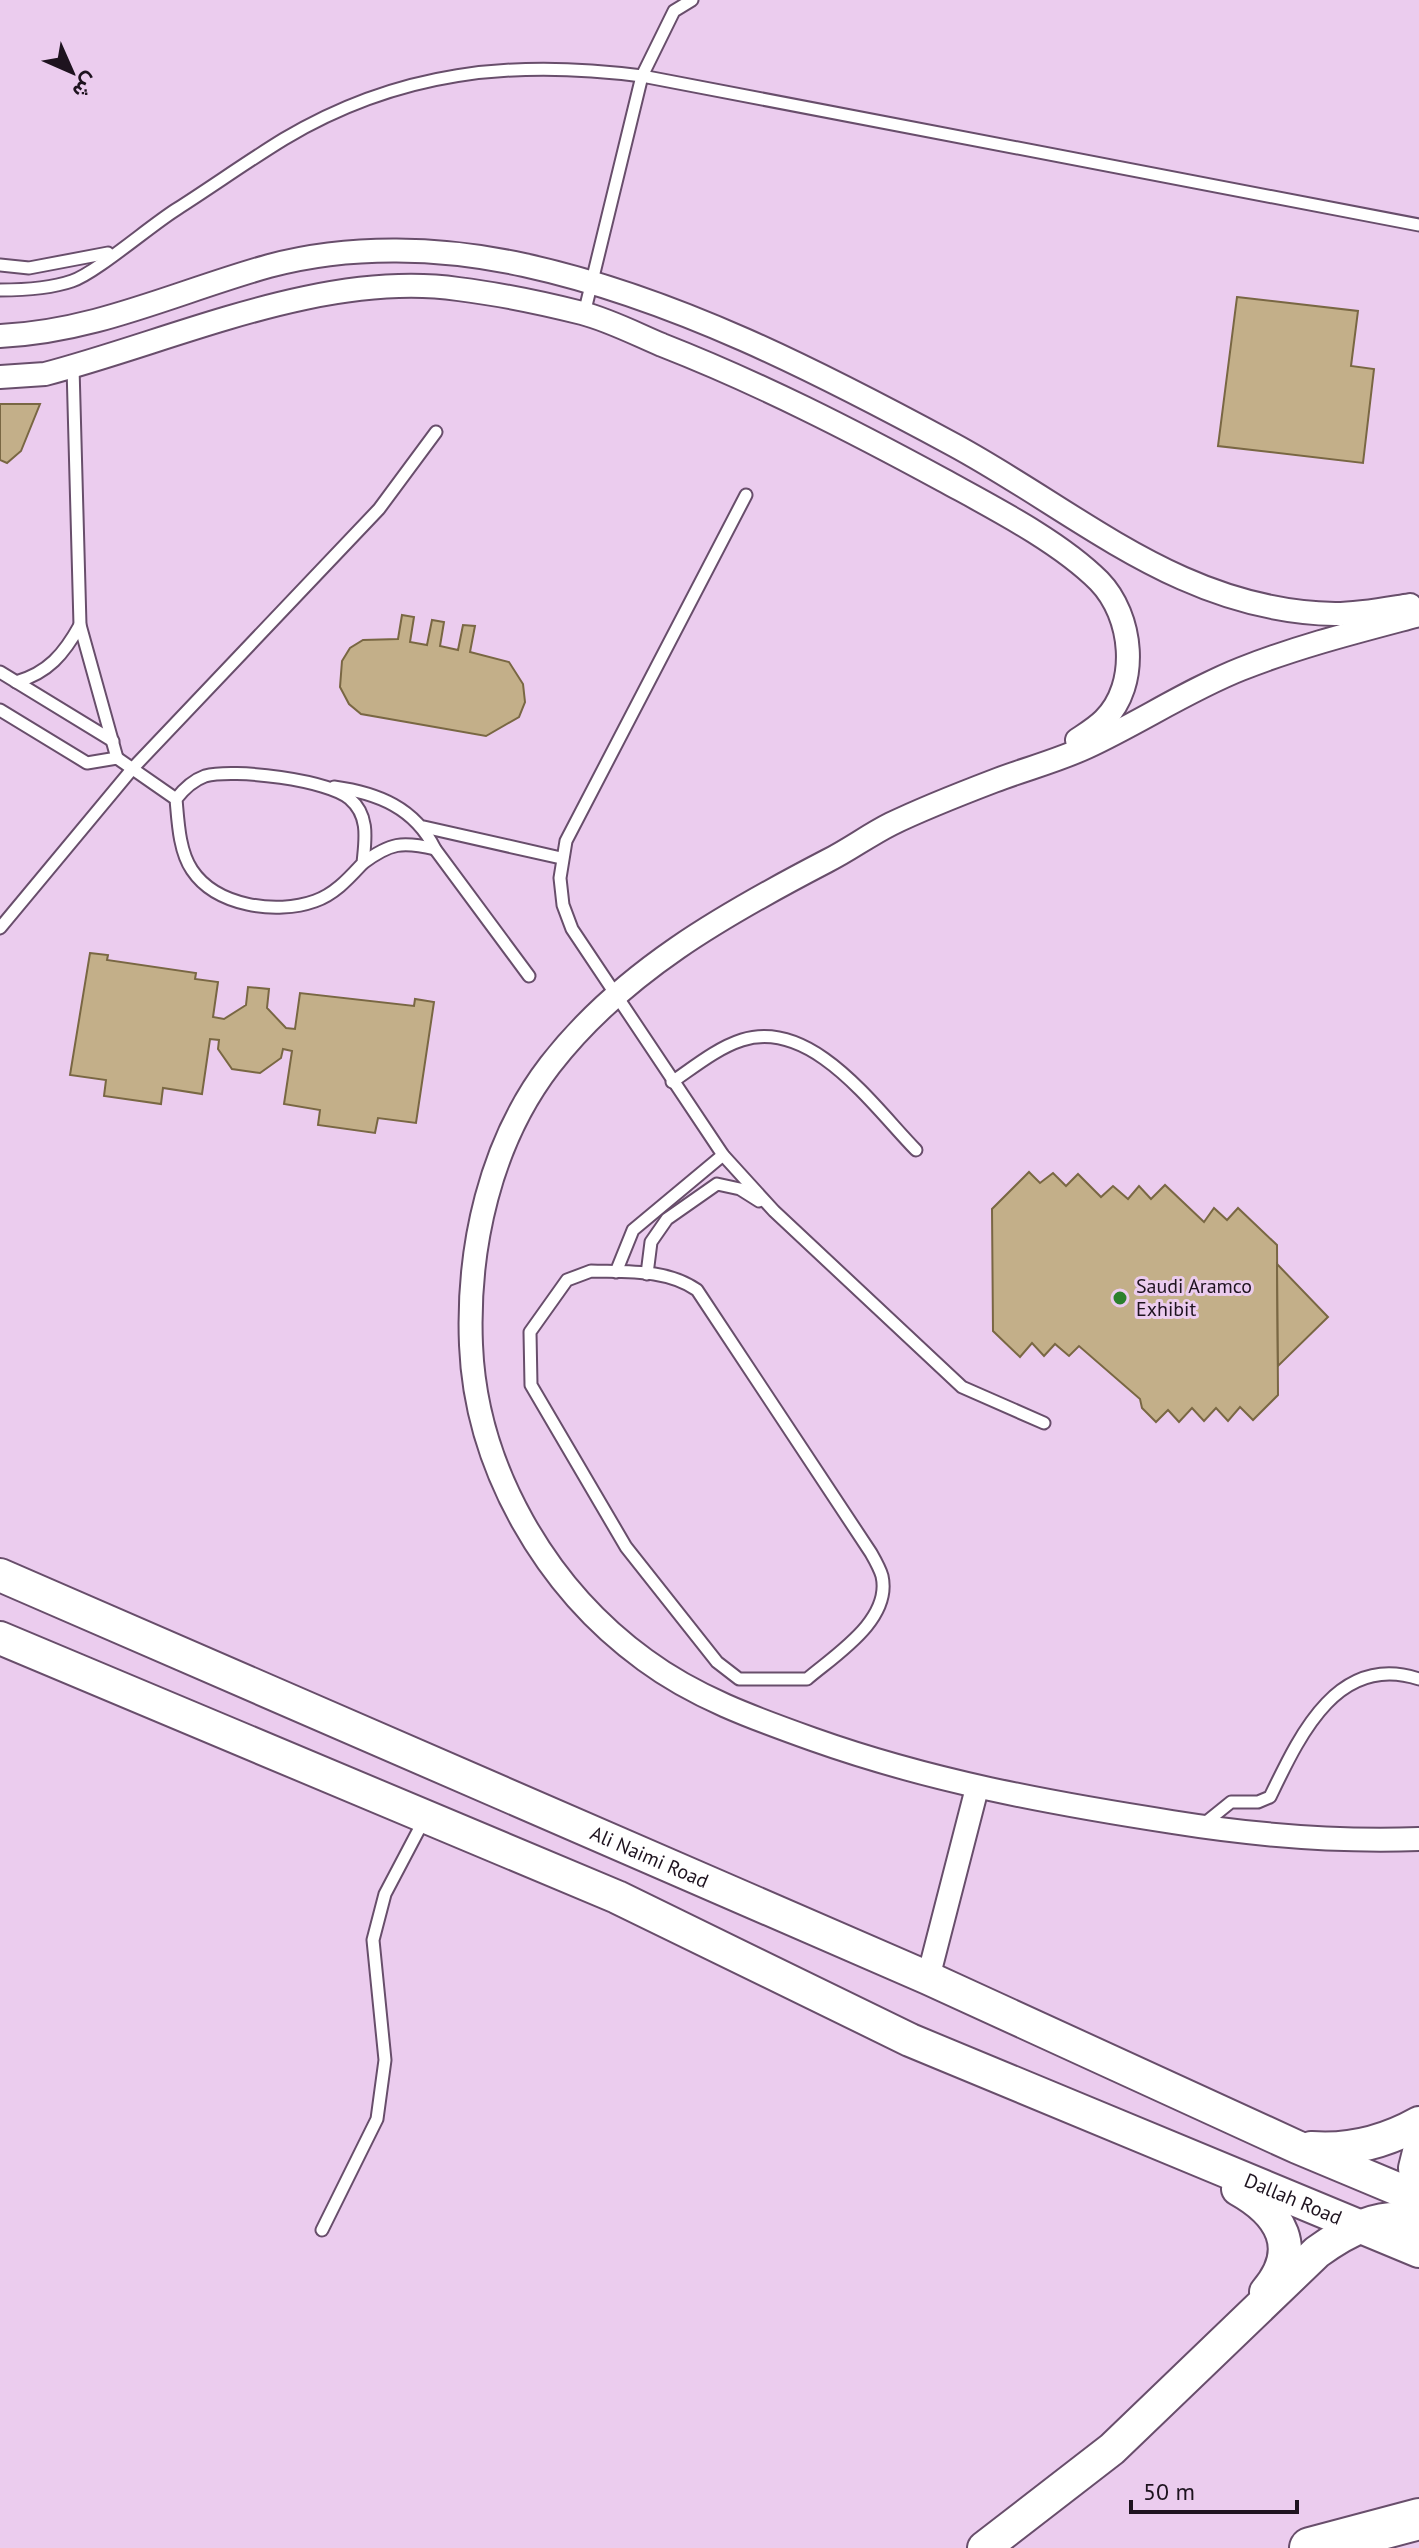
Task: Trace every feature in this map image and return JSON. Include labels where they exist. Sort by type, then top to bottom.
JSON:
[{"type":"highway","points":[[1310,2548],[1419,2519]]},
{"type":"main road","name":"Ali Naimi Road","points":[[0,1575],[928,1978],[1297,2147]]},
{"type":"main road","points":[[0,1638],[617,1897],[910,2040],[1166,2149],[1255,2198],[1278,2219],[1285,2252],[1272,2285],[1211,2355]]},
{"type":"main road","points":[[1297,2147],[1347,2148],[1376,2142],[1419,2123]]},
{"type":"main road","points":[[1297,2147],[1419,2205]]},
{"type":"main road","name":"Dallah Road","points":[[1166,2149],[1275,2189],[1419,2251]]},
{"type":"main road","points":[[1419,2152],[1415,2168],[1419,2205]]},
{"type":"main road","points":[[984,2548],[1112,2449],[1317,2252],[1340,2235],[1397,2219],[1419,2205]]},
{"type":"street","points":[[0,336],[89,325],[273,265],[366,253],[455,253],[593,282],[766,351],[882,406],[959,448],[1117,547],[1179,579],[1246,601],[1302,611],[1359,613],[1419,604]]},
{"type":"street","points":[[0,377],[45,374],[73,367],[343,288],[457,289],[584,314],[763,387],[847,428],[1021,526],[1100,582],[1117,607],[1129,643],[1120,695],[1105,719],[1040,766]]},
{"type":"street","points":[[1419,615],[1339,636],[1239,670],[1086,747],[998,779],[891,825],[687,940],[615,996],[547,1069],[516,1123],[481,1218],[473,1267],[472,1354],[488,1440],[517,1511],[540,1550],[603,1624],[643,1659],[688,1688],[732,1710],[839,1749],[977,1788],[1200,1827],[1273,1835],[1419,1839]]},
{"type":"street","points":[[928,1978],[977,1788]]},
{"type":"lane","points":[[584,314],[642,76],[674,11],[692,0]]},
{"type":"lane","points":[[0,290],[29,290],[75,281],[287,138],[366,100],[423,81],[481,70],[557,68],[642,76],[1419,225]]},
{"type":"lane","points":[[0,265],[29,268],[116,251]]},
{"type":"lane","points":[[73,367],[80,625],[117,758]]},
{"type":"lane","points":[[0,928],[133,768],[379,509],[436,432]]},
{"type":"lane","points":[[746,495],[606,760],[561,858],[563,905],[572,929],[672,1082],[723,1155],[774,1211],[962,1387],[1044,1423]]},
{"type":"lane","points":[[16,682],[49,667],[65,652],[80,625]]},
{"type":"lane","points":[[0,672],[113,741]]},
{"type":"lane","points":[[0,710],[87,763],[117,758],[176,799],[180,834],[190,868],[208,889],[236,901],[265,907],[314,902],[338,889],[385,846],[412,844],[435,849]]},
{"type":"lane","points":[[176,799],[205,777],[267,778],[369,791],[424,827],[561,858]]},
{"type":"lane","points":[[330,787],[351,800],[364,819],[363,863]]},
{"type":"lane","points":[[424,827],[435,849],[529,976]]},
{"type":"lane","points":[[672,1082],[707,1057],[743,1040],[772,1036],[795,1040],[830,1063],[916,1150]]},
{"type":"lane","points":[[616,1272],[633,1230],[723,1155]]},
{"type":"lane","points":[[647,1274],[651,1242],[667,1219],[717,1184],[740,1189],[774,1211]]},
{"type":"lane","points":[[591,1271],[616,1272],[681,1278],[697,1290],[871,1553],[883,1578],[877,1611],[856,1638],[807,1679],[739,1679],[717,1662],[626,1547],[531,1385],[530,1332],[567,1280],[591,1271]]},
{"type":"lane","points":[[1200,1827],[1231,1802],[1258,1802],[1270,1797],[1314,1717],[1347,1684],[1364,1677],[1409,1676],[1419,1679]]},
{"type":"lane","points":[[322,2230],[377,2119],[385,2060],[373,1940],[385,1894],[425,1817]]},
{"type":"building","points":[[1237,297],[1358,311],[1351,366],[1374,369],[1363,463],[1218,446]]},
{"type":"building","points":[[0,404],[40,404],[21,451],[7,463],[0,460]]},
{"type":"building","points":[[402,615],[414,617],[410,642],[427,645],[432,620],[444,622],[440,646],[458,650],[463,625],[475,626],[470,652],[509,662],[523,684],[525,702],[519,717],[486,736],[361,714],[349,704],[340,687],[342,661],[350,648],[363,640],[398,639]]},
{"type":"building","points":[[90,953],[108,955],[107,960],[196,973],[195,979],[218,982],[213,1017],[224,1019],[246,1005],[248,987],[269,989],[267,1008],[286,1028],[295,1029],[300,993],[414,1006],[415,999],[434,1002],[416,1123],[378,1118],[375,1133],[318,1125],[320,1110],[284,1104],[292,1051],[283,1049],[281,1058],[260,1073],[232,1069],[218,1049],[219,1040],[210,1039],[202,1094],[163,1088],[161,1104],[104,1096],[106,1080],[70,1075]]},
{"type":"building","points":[[1029,1172],[1040,1183],[1053,1173],[1066,1186],[1078,1174],[1101,1197],[1113,1186],[1128,1199],[1139,1186],[1151,1199],[1165,1185],[1204,1222],[1214,1208],[1227,1220],[1238,1208],[1277,1245],[1278,1395],[1253,1420],[1240,1407],[1228,1421],[1216,1408],[1204,1421],[1192,1408],[1179,1422],[1168,1410],[1156,1422],[1142,1408],[1140,1399],[1079,1346],[1069,1356],[1055,1344],[1044,1356],[1032,1343],[1020,1357],[993,1331],[992,1209]]},
{"type":"building","points":[[1277,1264],[1328,1317],[1278,1366]]},
{"type":"place","name":"Saudi Aramco Exhibit","points":[[1120,1298]]}]
